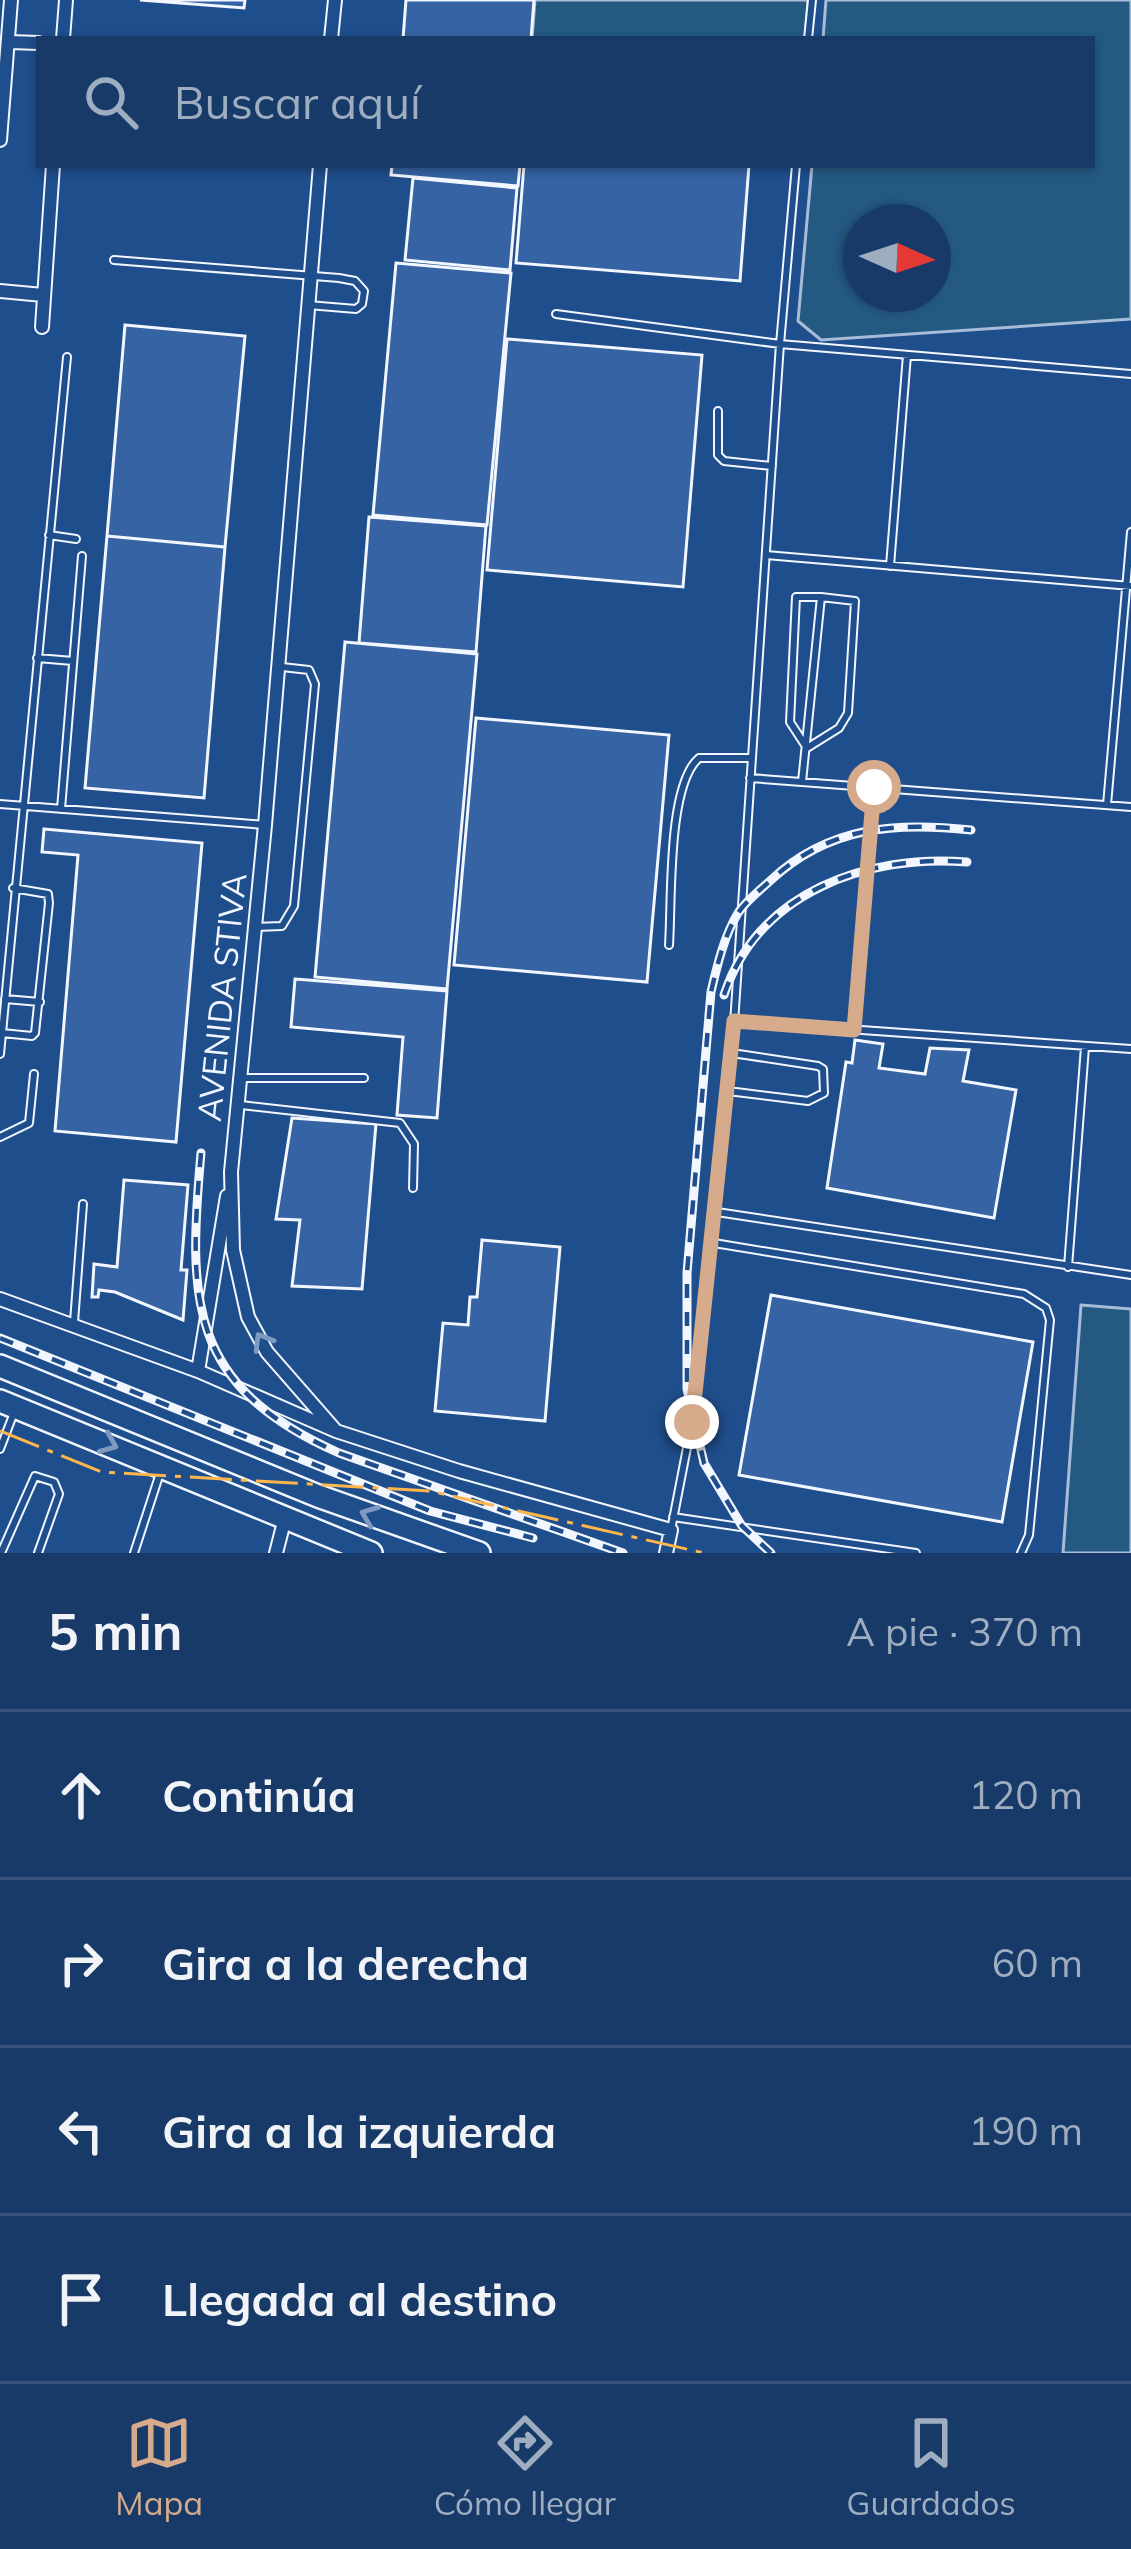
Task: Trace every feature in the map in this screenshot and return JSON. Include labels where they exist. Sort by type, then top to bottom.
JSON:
[{"type":"highway","points":[[0,1366],[318,1496],[479,1553]]},
{"type":"highway","points":[[8,1404],[371,1553]]},
{"type":"street","points":[[0,140],[10,0]]},
{"type":"street","points":[[63,36],[66,0]]},
{"type":"street","points":[[331,36],[335,0]]},
{"type":"street","points":[[10,42],[36,43]]},
{"type":"street","points":[[42,328],[53,168]]},
{"type":"street","name":"AVENIDA STIVA","points":[[320,168],[231,1172],[233,1250],[248,1317],[267,1352],[336,1431]]},
{"type":"street","points":[[0,291],[43,295]]},
{"type":"street","points":[[198,1371],[231,1172]]},
{"type":"street","points":[[0,1299],[198,1371],[336,1431],[459,1471],[672,1524],[666,1553]]},
{"type":"street","points":[[276,1553],[285,1518]]},
{"type":"lane","points":[[808,36],[812,0]]},
{"type":"lane","points":[[796,168],[779,344],[732,1053],[692,1422],[672,1524],[916,1553]]},
{"type":"lane","points":[[114,260],[355,280],[364,291],[356,309],[308,305]]},
{"type":"lane","points":[[556,314],[779,344],[1131,374]]},
{"type":"lane","points":[[890,566],[908,355]]},
{"type":"lane","points":[[0,1054],[4,962],[67,357]]},
{"type":"lane","points":[[718,411],[718,455],[724,461],[772,466]]},
{"type":"lane","points":[[1107,805],[1131,532]]},
{"type":"lane","points":[[49,536],[76,539]]},
{"type":"lane","points":[[766,555],[1129,586]]},
{"type":"lane","points":[[61,809],[82,556]]},
{"type":"lane","points":[[796,597],[855,601],[848,713],[839,728],[807,748],[790,722],[796,597]]},
{"type":"lane","points":[[802,782],[821,597]]},
{"type":"lane","points":[[37,658],[73,661]]},
{"type":"lane","points":[[255,927],[283,926],[294,905],[315,684],[309,670],[278,667]]},
{"type":"lane","points":[[669,945],[677,818],[686,773],[699,758],[752,758]]},
{"type":"lane","points":[[751,778],[1131,806]]},
{"type":"lane","points":[[854,1030],[874,787]]},
{"type":"lane","points":[[0,804],[265,825]]},
{"type":"lane","points":[[2,1033],[32,1036],[40,1002],[48,894],[14,888]]},
{"type":"lane","points":[[0,900],[13,902]]},
{"type":"lane","points":[[5,999],[40,1002]]},
{"type":"lane","points":[[734,1021],[1131,1049]]},
{"type":"lane","points":[[1068,1267],[1085,1047]]},
{"type":"lane","points":[[728,1091],[808,1102],[824,1093],[826,1084],[824,1070],[818,1066],[732,1053]]},
{"type":"lane","points":[[0,1137],[27,1126],[34,1074]]},
{"type":"lane","points":[[240,1078],[364,1078]]},
{"type":"lane","points":[[237,1105],[400,1123],[414,1144],[413,1188]]},
{"type":"lane","points":[[74,1326],[82,1204]]},
{"type":"lane","points":[[717,1212],[1131,1275]]},
{"type":"lane","points":[[714,1243],[1024,1294],[1046,1308],[1050,1320],[1029,1535],[1022,1553]]},
{"type":"lane","points":[[0,1450],[8,1404]]},
{"type":"lane","points":[[134,1553],[162,1466]]},
{"type":"lane","points":[[1,1553],[35,1476],[54,1482],[59,1494],[38,1553]]},
{"type":"shaded area","points":[[535,0],[808,0],[805,36],[532,36]]},
{"type":"shaded area","points":[[826,0],[1131,0],[1131,319],[821,340],[798,321],[812,168],[1095,168],[1095,36],[823,36]]},
{"type":"shaded area","points":[[1081,1305],[1131,1309],[1131,1553],[1063,1553]]},
{"type":"building","points":[[140,0],[245,0],[244,8]]},
{"type":"building","points":[[406,0],[534,0],[531,36],[403,36]]},
{"type":"building","points":[[392,168],[520,168],[518,186],[391,175]]},
{"type":"building","points":[[524,168],[749,168],[740,281],[516,263]]},
{"type":"building","points":[[413,178],[517,188],[510,270],[405,260]]},
{"type":"building","points":[[396,263],[511,273],[487,525],[373,515]]},
{"type":"building","points":[[125,325],[245,336],[225,547],[107,536]]},
{"type":"building","points":[[507,339],[702,355],[683,587],[487,570]]},
{"type":"building","points":[[369,517],[486,526],[476,652],[359,643]]},
{"type":"building","points":[[107,536],[225,547],[204,798],[85,788]]},
{"type":"building","points":[[345,642],[477,654],[447,989],[315,977]]},
{"type":"building","points":[[476,718],[669,735],[647,982],[454,965]]},
{"type":"building","points":[[44,829],[202,843],[176,1142],[55,1131],[78,855],[42,852]]},
{"type":"building","points":[[295,979],[447,991],[437,1118],[397,1115],[403,1037],[291,1027]]},
{"type":"building","points":[[855,1040],[883,1044],[879,1068],[925,1074],[930,1048],[969,1050],[963,1081],[1016,1090],[994,1218],[827,1188],[846,1062],[852,1063]]},
{"type":"building","points":[[292,1118],[376,1124],[362,1289],[292,1286],[300,1220],[276,1219]]},
{"type":"building","points":[[124,1180],[188,1185],[181,1270],[187,1270],[183,1320],[115,1292],[99,1290],[98,1297],[92,1297],[94,1264],[117,1267]]},
{"type":"building","points":[[482,1240],[560,1247],[545,1421],[435,1411],[443,1323],[468,1325],[470,1297],[477,1297]]},
{"type":"building","points":[[771,1295],[1033,1342],[1002,1522],[739,1475]]},
{"type":"railway","points":[[771,1553],[742,1526],[704,1463],[687,1389],[687,1273],[711,992],[718,962],[745,904],[816,848],[890,828],[971,830]]},
{"type":"railway","points":[[724,995],[740,959],[762,930],[821,887],[892,865],[967,862]]},
{"type":"railway","points":[[201,1153],[199,1294],[208,1333],[225,1367],[251,1398],[289,1427],[339,1453],[623,1553]]},
{"type":"railway","points":[[0,1338],[430,1511],[533,1538]]},
{"type":"power","points":[[0,1431],[102,1472],[430,1491],[704,1553]]},
{"type":"route","points":[[692,1422],[734,1021],[854,1030],[874,787]]}]
